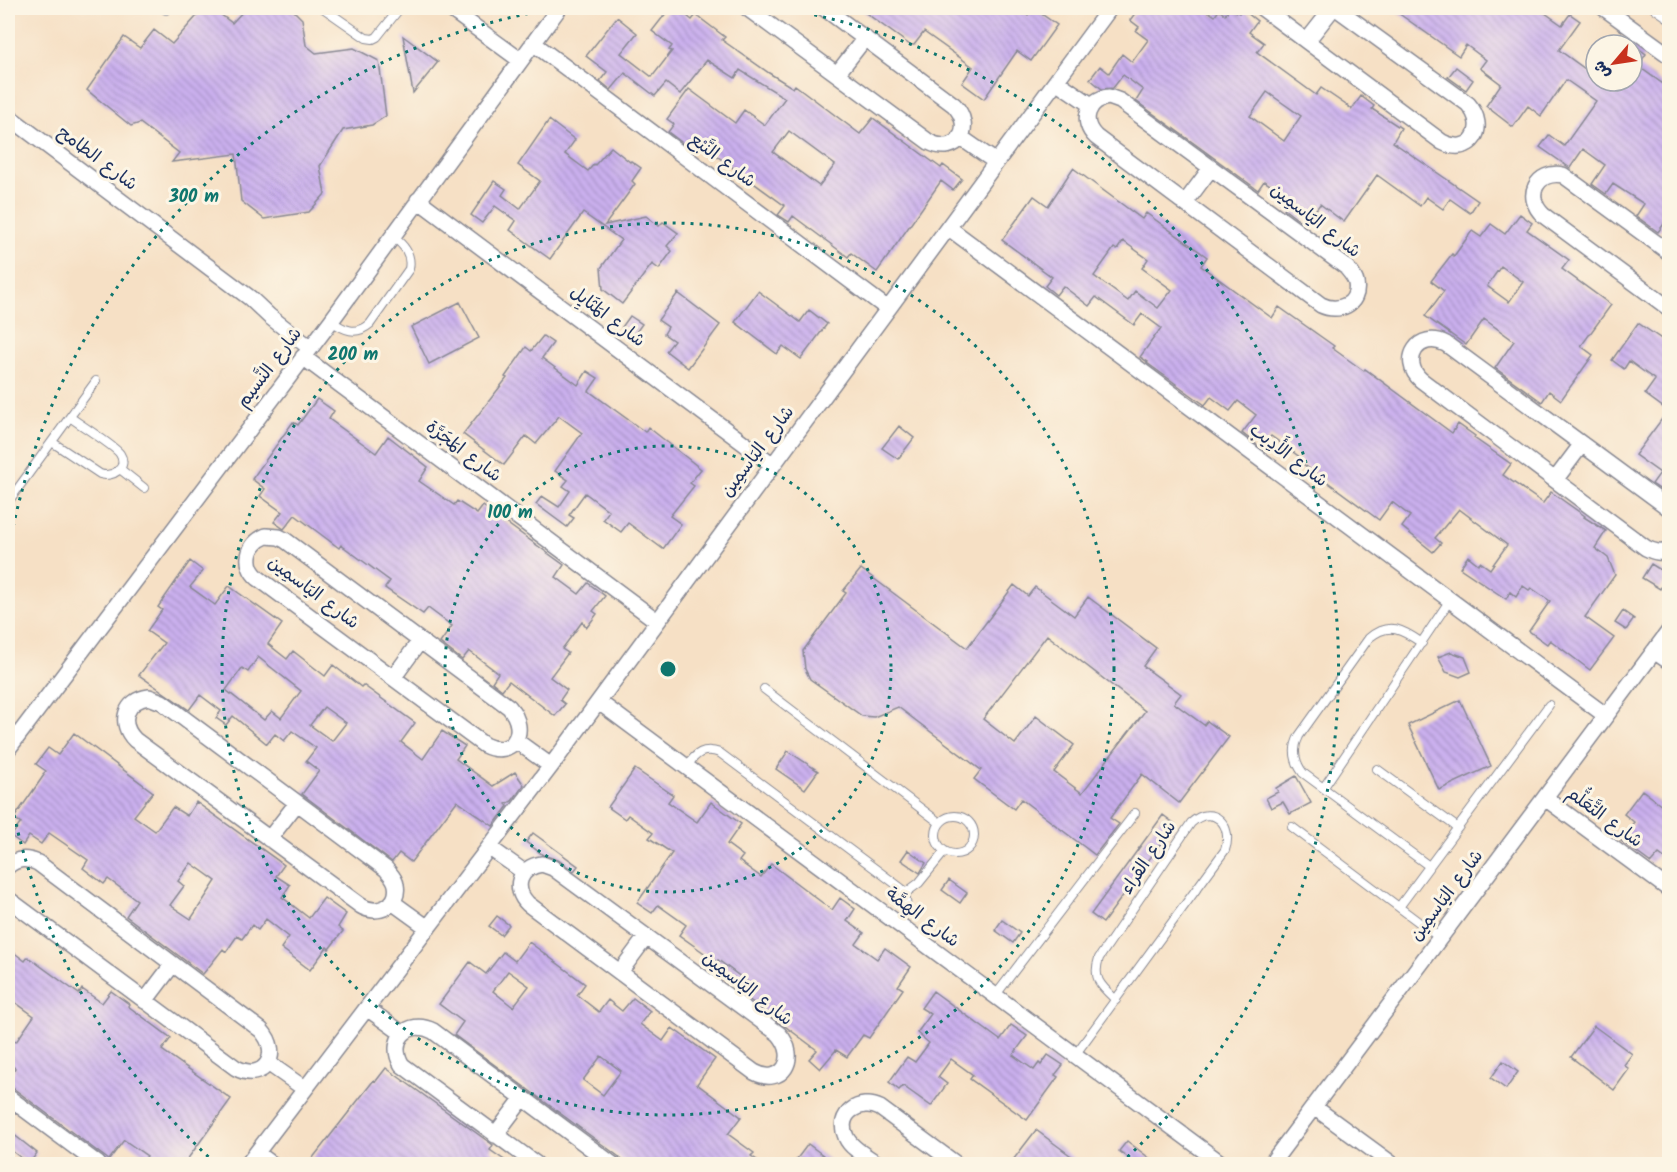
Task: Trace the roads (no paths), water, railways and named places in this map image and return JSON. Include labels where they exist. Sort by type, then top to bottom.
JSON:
[{"type":"street","points":[[449,8],[520,60]]},
{"type":"street","name":"شارع النَّسيم","points":[[8,749],[331,321],[559,8]]},
{"type":"street","points":[[747,8],[929,142],[942,147],[949,146],[960,137],[964,120],[954,105],[824,8]]},
{"type":"street","name":"شارع اليَاسمِين","points":[[253,1159],[552,766],[1110,8]]},
{"type":"street","points":[[1262,8],[1442,142],[1456,147],[1463,146],[1474,137],[1478,126],[1477,120],[1468,105],[1334,8],[1307,41]]},
{"type":"street","points":[[1604,8],[1670,56]]},
{"type":"street","points":[[837,74],[865,38]]},
{"type":"street","name":"شارع النَّبْع","points":[[532,43],[888,309]]},
{"type":"street","points":[[1056,81],[1091,105]]},
{"type":"street","name":"شارع اليَاسمِين","points":[[1102,98],[1115,98],[1211,168],[1346,267],[1356,283],[1352,300],[1341,308],[1334,309],[1321,305],[1091,132],[1086,115],[1091,105],[1102,98]]},
{"type":"street","name":"شارع الطامح","points":[[8,116],[250,298],[273,309],[309,348]]},
{"type":"street","points":[[960,137],[996,162]]},
{"type":"street","points":[[1185,203],[1211,168]]},
{"type":"street","points":[[1670,253],[1568,178],[1556,174],[1550,175],[1539,181],[1536,186],[1533,199],[1543,215],[1670,309]]},
{"type":"street","name":"شارع المَثَايِل","points":[[418,200],[773,465]]},
{"type":"street","name":"شارع الأَدِيب","points":[[949,228],[1605,715]]},
{"type":"street","points":[[1670,509],[1446,344],[1434,339],[1428,340],[1417,346],[1413,352],[1411,364],[1416,376],[1646,548],[1659,552],[1670,549]]},
{"type":"street","name":"شارع المَجَرَّة","points":[[309,348],[657,621]]},
{"type":"street","points":[[1556,480],[1582,444]]},
{"type":"street","name":"شارع اليَاسمِين","points":[[266,536],[285,540],[420,641],[509,707],[519,723],[515,740],[504,748],[497,749],[484,745],[254,574],[248,561],[254,543],[266,536]]},
{"type":"street","name":"شارع اليَاسمِين","points":[[1271,1164],[1670,630]]},
{"type":"street","points":[[393,678],[420,641]]},
{"type":"street","points":[[1654,651],[1670,662]]},
{"type":"street","points":[[143,698],[162,702],[297,803],[386,869],[396,884],[392,902],[381,910],[367,910],[269,839],[130,735],[125,723],[128,710],[131,705],[143,698]]},
{"type":"street","name":"شارع الهِمَّة","points":[[599,702],[1222,1164]]},
{"type":"street","points":[[515,740],[552,766]]},
{"type":"street","name":"شارع التَّعَلُّم","points":[[1545,798],[1670,890]]},
{"type":"street","points":[[269,839],[297,803]]},
{"type":"street","points":[[490,848],[524,872]]},
{"type":"street","points":[[8,866],[25,859],[38,863],[261,1030],[271,1046],[272,1052],[268,1063],[256,1071],[242,1071],[8,899]]},
{"type":"street","name":"شارع اليَاسمِين","points":[[536,865],[553,868],[646,937],[779,1034],[789,1050],[785,1067],[780,1072],[767,1077],[754,1072],[524,899],[519,882],[524,872],[530,867],[536,865]]},
{"type":"street","points":[[392,902],[428,928]]},
{"type":"street","points":[[620,972],[646,937]]},
{"type":"street","points":[[145,1001],[173,964]]},
{"type":"street","points":[[368,1009],[403,1034]]},
{"type":"street","points":[[536,1164],[402,1065],[397,1046],[403,1034],[414,1027],[433,1031],[612,1164]]},
{"type":"street","points":[[268,1063],[304,1089]]},
{"type":"street","points":[[8,1097],[98,1164]]},
{"type":"street","points":[[495,1135],[523,1098]]},
{"type":"street","points":[[878,1164],[854,1147],[845,1136],[846,1117],[855,1107],[868,1104],[880,1108],[956,1164]]},
{"type":"street","points":[[1314,1107],[1392,1164]]},
{"type":"street","points":[[253,1159],[272,1164]]},
{"type":"lane","points":[[323,8],[370,40],[377,37],[400,8]]},
{"type":"lane","points":[[1654,8],[1670,19]]},
{"type":"lane","points":[[331,321],[351,332],[362,330],[370,324],[409,269],[410,261],[406,248],[391,236]]},
{"type":"lane","points":[[8,502],[96,381]]},
{"type":"lane","points":[[52,442],[100,474],[113,475],[120,469],[122,459],[118,450],[70,417]]},
{"type":"lane","points":[[120,469],[144,488]]},
{"type":"lane","points":[[1324,787],[1450,600]]},
{"type":"lane","points":[[1422,643],[1400,630],[1387,629],[1369,638],[1299,736],[1294,754],[1298,767],[1303,772],[1430,866]]},
{"type":"lane","points":[[764,689],[940,823]]},
{"type":"lane","points":[[1399,907],[1549,705]]},
{"type":"lane","points":[[687,767],[692,758],[700,752],[706,750],[720,753],[896,884],[904,894],[907,910],[898,924]]},
{"type":"lane","points":[[1377,769],[1458,828]]},
{"type":"lane","points":[[995,996],[1135,813]]},
{"type":"lane","points":[[951,816],[968,821],[974,832],[972,844],[963,853],[950,854],[945,851],[940,847],[936,835],[940,823],[951,816]]},
{"type":"lane","name":"شارع القراء","points":[[1075,1055],[1116,1000],[1225,850],[1228,834],[1218,818],[1200,816],[1191,823],[1099,958],[1096,972],[1100,985],[1116,1000]]},
{"type":"lane","points":[[1292,827],[1440,938]]},
{"type":"lane","points":[[904,894],[919,883],[945,851]]}]
